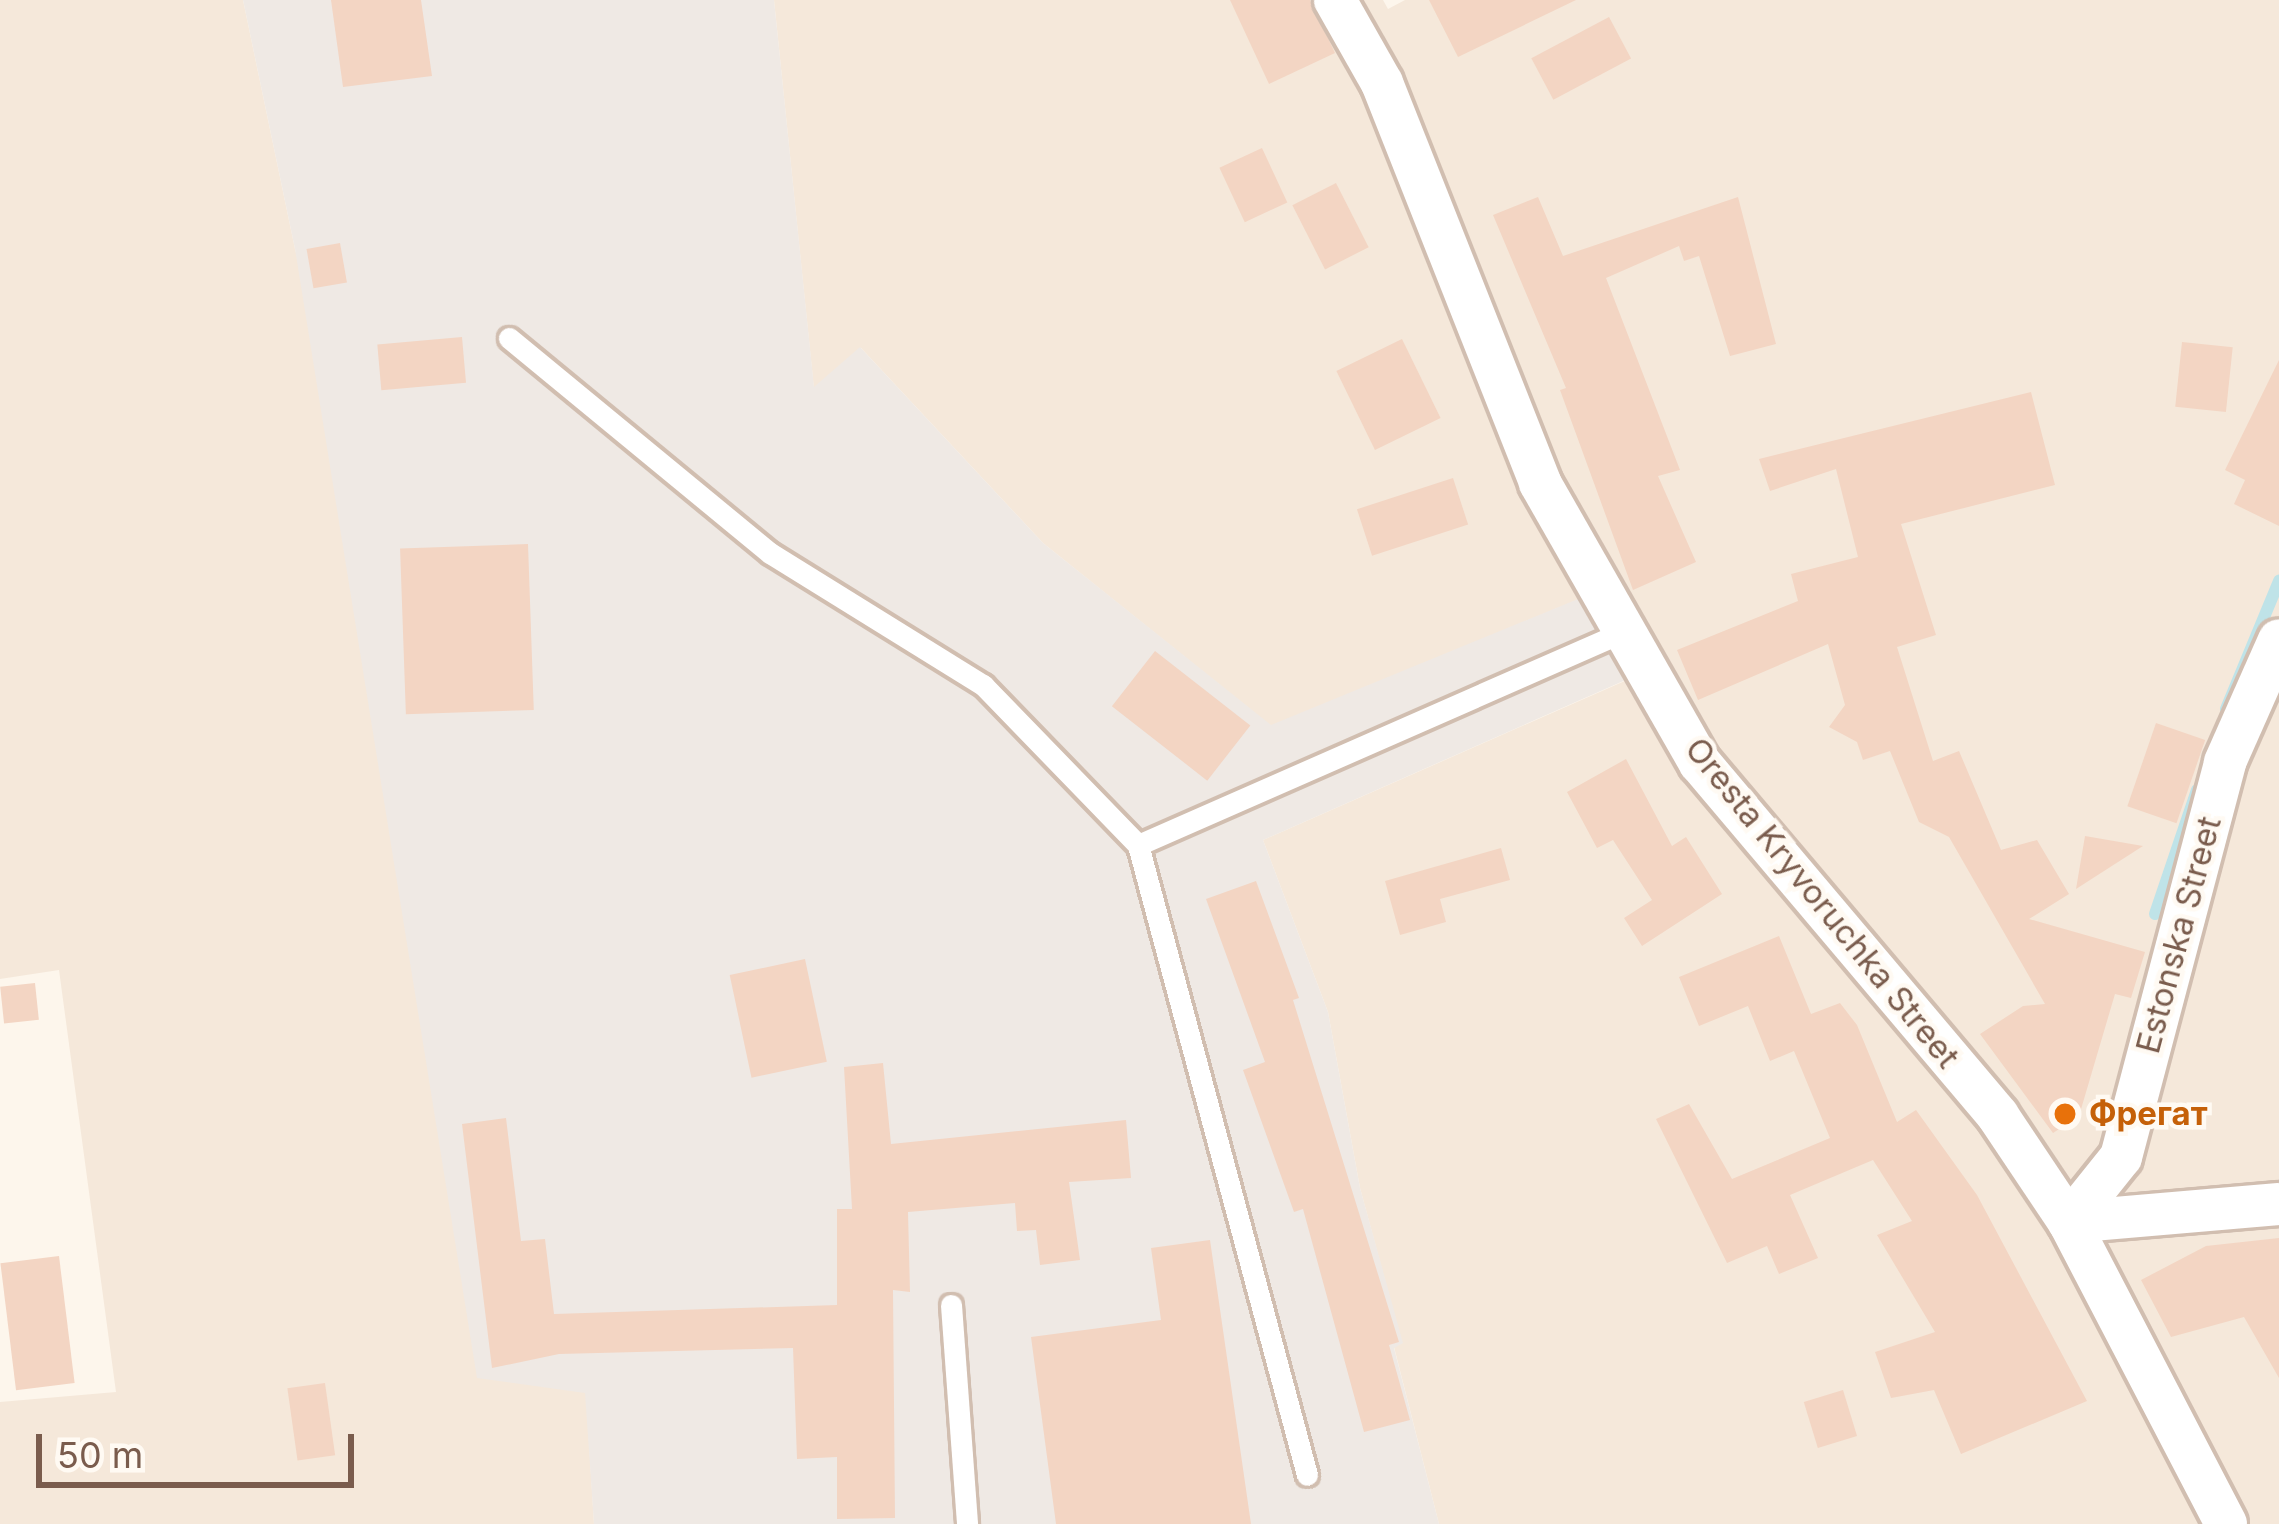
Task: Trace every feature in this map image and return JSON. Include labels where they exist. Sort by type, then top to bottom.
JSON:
[{"type":"street","name":"Oresta Kryvoruchka Street","points":[[1335,0],[1382,83],[1540,483],[1700,763],[1998,1116],[2069,1222],[2226,1524]]},
{"type":"street","name":"Estonska Street","points":[[2069,1222],[2121,1157],[2225,762],[2279,640]]},
{"type":"street","points":[[2069,1222],[2279,1204]]},
{"type":"lane","points":[[509,338],[770,553],[983,685],[1138,844],[1307,1474]]},
{"type":"lane","points":[[1138,844],[1625,631]]},
{"type":"lane","points":[[951,1306],[968,1524]]},
{"type":"shaded area","points":[[0,0],[243,0],[295,249],[586,1393],[594,1524],[0,1524],[0,1402],[116,1392],[59,970],[0,979]]},
{"type":"shaded area","points":[[243,0],[774,0],[814,387],[860,347],[1043,543],[1271,725],[1595,592],[1637,675],[1263,840],[1328,1012],[1360,1188],[1403,1343],[1394,1348],[1439,1524],[594,1524],[585,1393],[477,1378],[295,249]]},
{"type":"shaded area","points":[[774,0],[1383,0],[1388,9],[1405,0],[2279,0],[2279,1524],[1439,1524],[1394,1347],[1402,1343],[1360,1188],[1328,1012],[1263,840],[1636,676],[1594,593],[1271,726],[1043,543],[861,348],[814,389]]},
{"type":"building","points":[[331,0],[421,0],[432,76],[343,87]]},
{"type":"building","points":[[1230,0],[1310,0],[1335,53],[1269,84]]},
{"type":"building","points":[[1429,0],[1576,0],[1458,57]]},
{"type":"building","points":[[1609,17],[1631,58],[1553,100],[1531,58]]},
{"type":"building","points":[[1262,148],[1287,202],[1245,222],[1219,168]]},
{"type":"building","points":[[1336,183],[1369,247],[1325,269],[1292,205]]},
{"type":"building","points":[[1538,197],[1563,256],[1738,197],[1776,344],[1730,356],[1699,256],[1684,261],[1679,246],[1606,278],[1680,470],[1658,476],[1696,562],[1633,590],[1560,390],[1566,388],[1493,215]]},
{"type":"building","points":[[340,243],[347,282],[313,288],[307,249]]},
{"type":"building","points":[[462,337],[466,383],[381,390],[377,344]]},
{"type":"building","points":[[1402,339],[1441,418],[1375,450],[1336,371]]},
{"type":"building","points":[[2182,342],[2233,347],[2226,412],[2175,407]]},
{"type":"building","points":[[2279,360],[2279,526],[2234,504],[2245,480],[2225,470]]},
{"type":"building","points":[[2031,392],[2055,485],[1901,524],[1936,635],[1897,647],[1933,761],[1959,751],[2001,850],[2037,840],[2069,894],[2029,919],[2145,952],[2131,998],[2115,994],[2079,1116],[2053,1133],[1980,1034],[2023,1006],[2045,1004],[1949,837],[1919,822],[1890,751],[1863,760],[1857,742],[1829,727],[1845,705],[1828,644],[1698,700],[1677,650],[1798,601],[1791,574],[1858,557],[1836,469],[1770,491],[1759,459]]},
{"type":"building","points":[[1453,478],[1468,525],[1372,556],[1357,509]]},
{"type":"building","points":[[528,544],[534,710],[406,714],[400,548]]},
{"type":"building","points":[[1155,651],[1250,725],[1207,781],[1112,706]]},
{"type":"building","points":[[2156,723],[2205,740],[2177,823],[2127,806]]},
{"type":"building","points":[[1626,759],[1672,846],[1686,837],[1722,894],[1642,946],[1624,918],[1652,900],[1613,840],[1597,848],[1567,792]]},
{"type":"building","points":[[2085,836],[2143,846],[2076,889]]},
{"type":"building","points":[[1501,848],[1510,880],[1440,899],[1446,922],[1400,935],[1385,881]]},
{"type":"building","points":[[1256,881],[1299,998],[1293,1000],[1399,1342],[1389,1345],[1410,1420],[1364,1432],[1303,1209],[1294,1212],[1243,1070],[1265,1062],[1206,899]]},
{"type":"building","points":[[1779,936],[1811,1014],[1840,1003],[1857,1025],[1897,1122],[1916,1110],[1977,1195],[2087,1401],[1961,1454],[1934,1390],[1891,1398],[1875,1352],[1935,1332],[1877,1235],[1912,1221],[1873,1160],[1790,1195],[1818,1258],[1779,1274],[1767,1246],[1727,1263],[1656,1119],[1689,1104],[1732,1179],[1830,1138],[1794,1051],[1770,1061],[1748,1006],[1699,1026],[1679,977]]},
{"type":"building","points":[[805,959],[827,1062],[752,1078],[730,975]]},
{"type":"building","points":[[35,983],[39,1020],[4,1023],[0,987]]},
{"type":"building","points":[[883,1063],[891,1144],[1126,1120],[1131,1178],[1069,1182],[1080,1260],[1040,1265],[1036,1230],[1017,1231],[1015,1203],[908,1212],[910,1292],[893,1290],[895,1518],[837,1519],[837,1457],[797,1459],[793,1348],[559,1354],[492,1368],[462,1124],[506,1118],[521,1241],[545,1239],[554,1314],[837,1305],[837,1209],[852,1209],[844,1067]]},
{"type":"building","points":[[2279,1238],[2279,1378],[2244,1317],[2171,1337],[2141,1280],[2206,1246]]},
{"type":"building","points":[[1210,1240],[1251,1524],[1056,1524],[1031,1337],[1161,1320],[1151,1248]]},
{"type":"building","points":[[59,1256],[75,1383],[16,1390],[0,1263]]},
{"type":"building","points":[[325,1383],[335,1455],[298,1461],[287,1388]]},
{"type":"building","points":[[1843,1390],[1857,1436],[1818,1448],[1804,1402]]},
{"type":"waterway","points":[[2226,709],[2279,581]]},
{"type":"waterway","points":[[2155,914],[2197,790]]},
{"type":"place","name":"Фрегат","points":[[2065,1114]]}]
